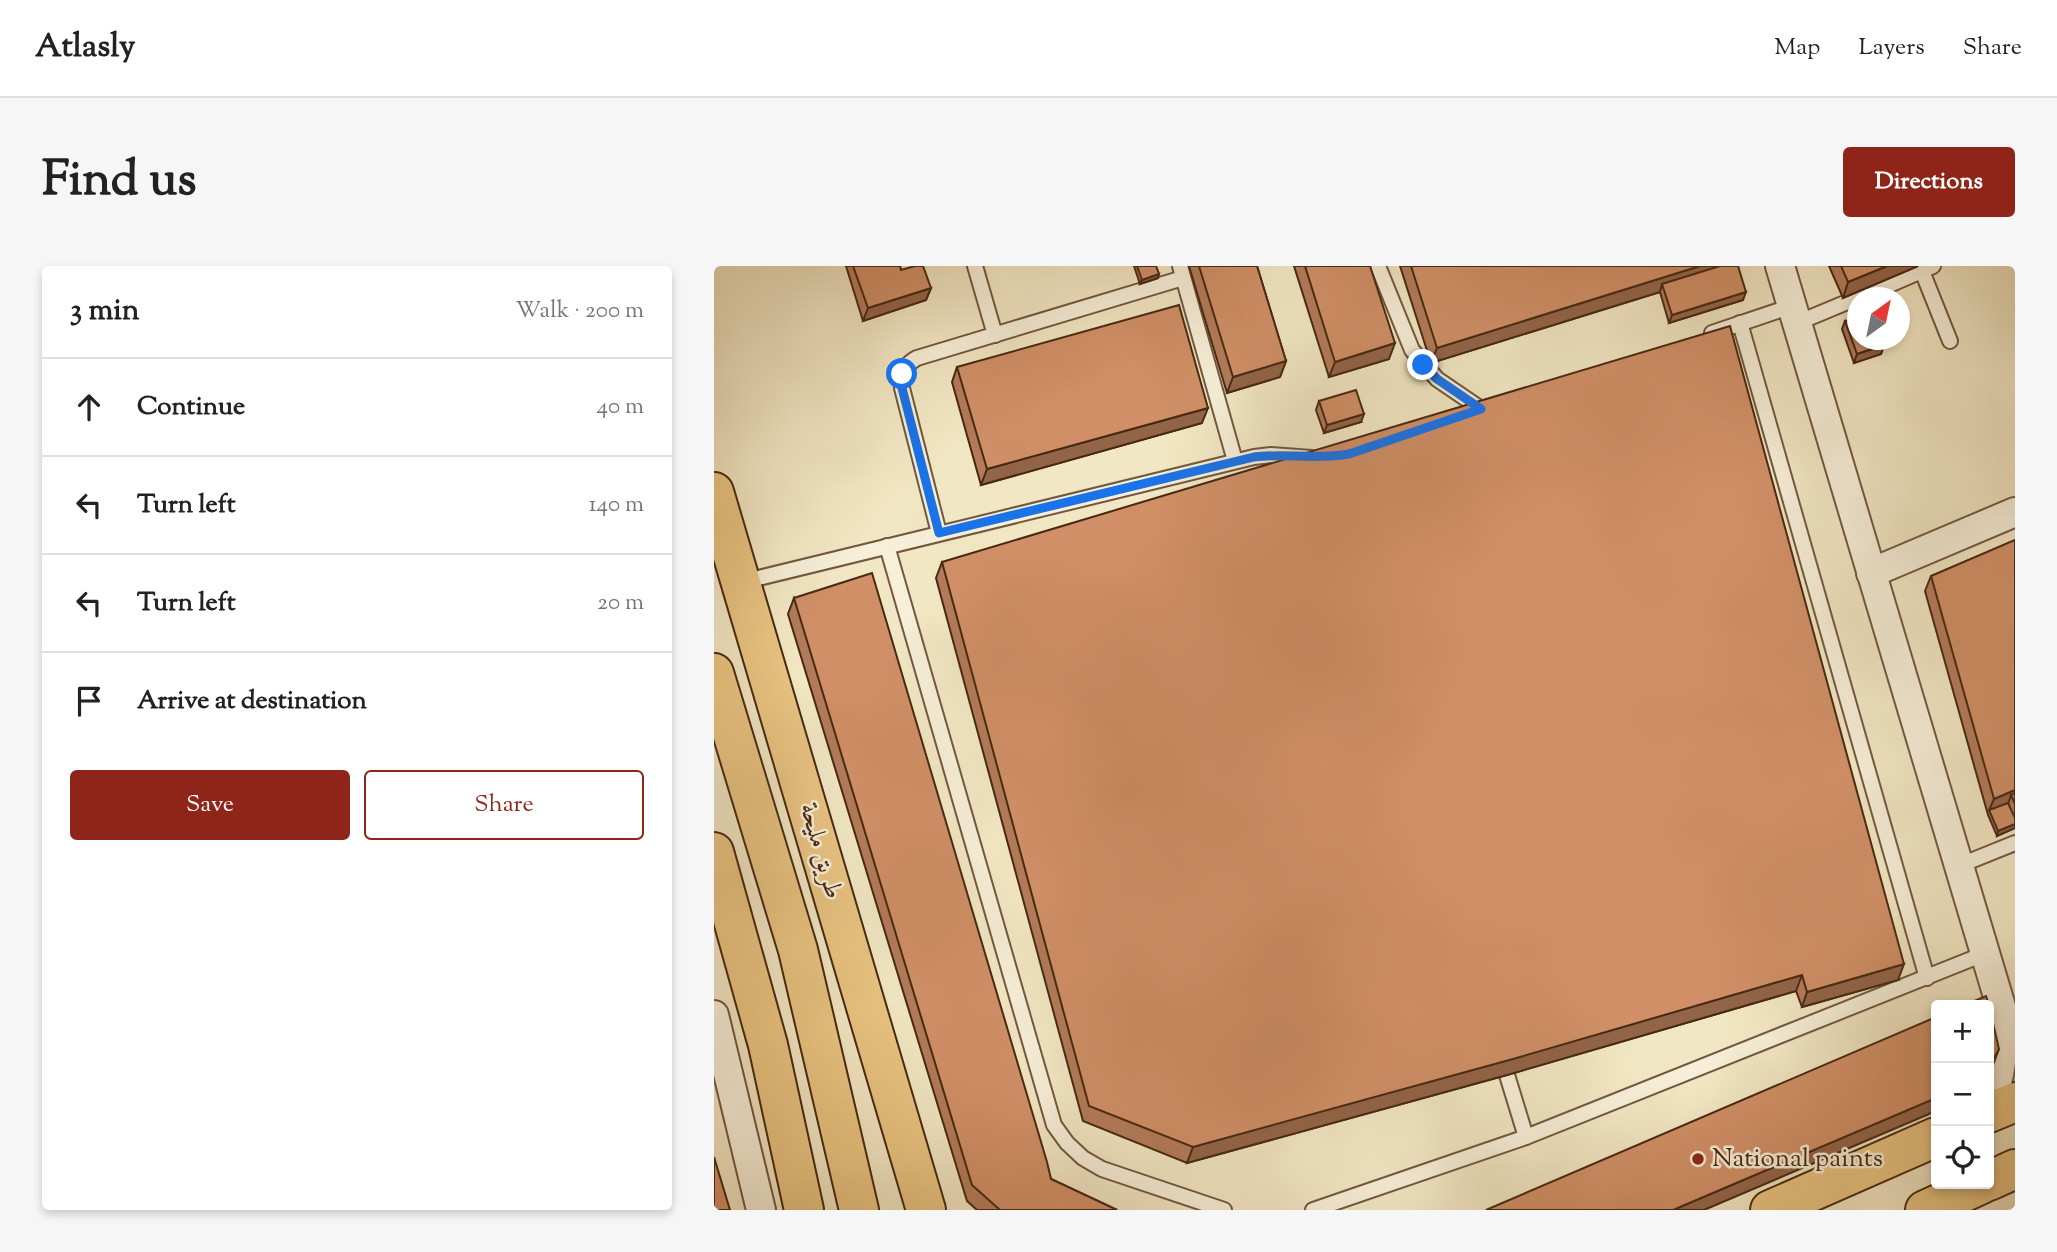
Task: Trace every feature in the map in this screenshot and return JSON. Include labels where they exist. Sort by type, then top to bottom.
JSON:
[{"type":"main road","name":"طريق مليحة","points":[[714,492],[926,1210]]},
{"type":"main road","points":[[714,673],[797,950],[859,1210]]},
{"type":"main road","points":[[714,852],[768,1045],[801,1193]]},
{"type":"main road","points":[[1994,1111],[2015,1101]]},
{"type":"main road","points":[[1770,1210],[1931,1139]]},
{"type":"main road","points":[[1994,1179],[2015,1169]]},
{"type":"main road","points":[[1925,1210],[1971,1189]]},
{"type":"street","points":[[1780,266],[1984,954],[2008,1021],[2001,1072],[1994,1096]]},
{"type":"street","points":[[1871,573],[2015,512]]},
{"type":"street","points":[[714,1016],[718,1051],[761,1210]]},
{"type":"lane","points":[[975,266],[995,335]]},
{"type":"lane","points":[[1378,266],[1412,350],[1437,379],[1481,409]]},
{"type":"lane","points":[[1884,287],[1928,268],[1950,341]]},
{"type":"lane","points":[[939,533],[902,388],[902,374],[911,362],[1182,272],[1235,461]]},
{"type":"lane","points":[[1701,336],[1740,323],[1794,315],[1847,301]]},
{"type":"lane","points":[[1740,323],[1927,978]]},
{"type":"lane","points":[[741,582],[1235,461],[1271,455],[1323,458]]},
{"type":"lane","points":[[887,546],[1054,1125],[1067,1143],[1083,1158],[1102,1169],[1224,1210]]},
{"type":"lane","points":[[1958,866],[2015,843]]},
{"type":"lane","points":[[1313,1210],[1526,1137],[1984,954]]},
{"type":"lane","points":[[1507,1075],[1526,1137]]},
{"type":"building","points":[[853,266],[900,266],[901,270],[923,266],[931,288],[868,308]]},
{"type":"building","points":[[1137,266],[1156,266],[1159,274],[1142,280]]},
{"type":"building","points":[[1199,266],[1257,266],[1286,361],[1233,377]]},
{"type":"building","points":[[1305,266],[1370,266],[1395,343],[1335,362]]},
{"type":"building","points":[[1411,266],[1700,266],[1437,348]]},
{"type":"building","points":[[1720,266],[1738,266],[1746,292],[1672,315],[1662,284]]},
{"type":"building","points":[[1841,266],[1887,266],[1848,282]]},
{"type":"building","points":[[1179,305],[1208,408],[987,469],[957,367]]},
{"type":"building","points":[[1730,326],[1904,964],[1807,992],[1802,975],[1513,1059],[1193,1147],[1089,1106],[942,562]]},
{"type":"building","points":[[1356,390],[1364,414],[1327,425],[1319,401]]},
{"type":"building","points":[[2015,540],[2015,790],[1994,799],[1931,576]]},
{"type":"building","points":[[872,573],[1051,1179],[1117,1210],[1000,1210],[972,1185],[794,598]]},
{"type":"building","points":[[2008,803],[2015,824],[1998,831],[1989,810]]},
{"type":"building","points":[[1931,1019],[1931,1100],[1673,1210],[1486,1210]]},
{"type":"building","points":[[1994,1028],[1999,1049],[1994,1058]]},
{"type":"building","points":[[714,1157],[730,1210],[714,1210]]},
{"type":"place","name":"National paints","points":[[1698,1159]]},
{"type":"route","points":[[902,374],[902,388],[939,533],[1254,457],[1271,455],[1307,458],[1349,454],[1481,409],[1437,379],[1423,365]]}]
